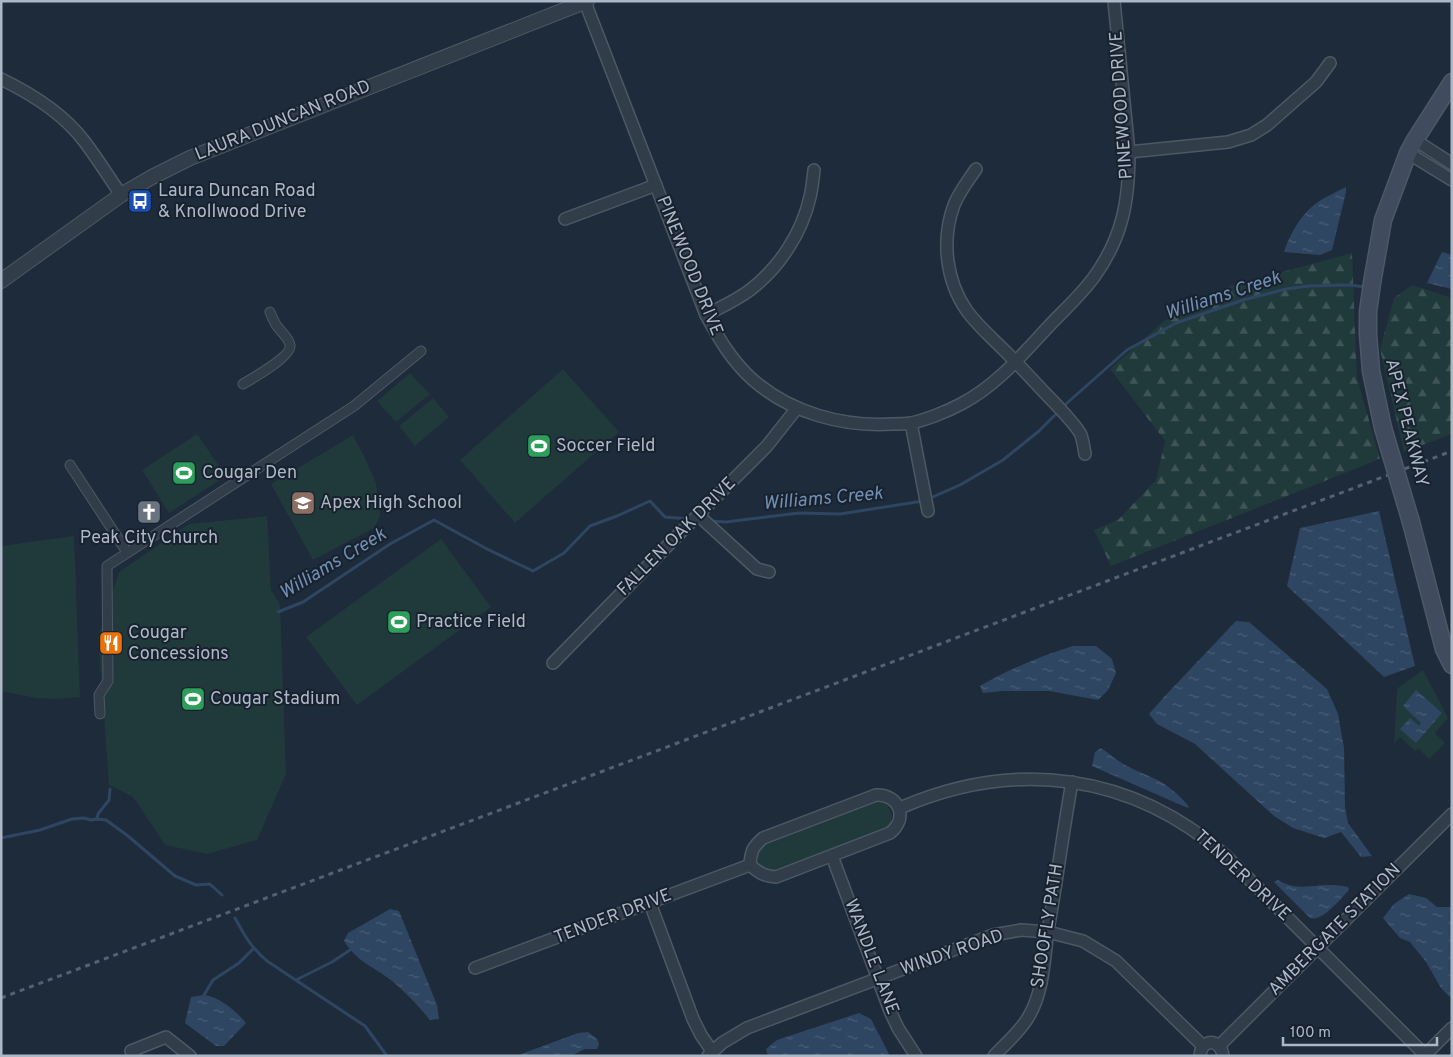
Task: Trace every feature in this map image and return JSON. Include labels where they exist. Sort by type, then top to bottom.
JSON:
[{"type":"main road","name":"APEX PEAKWAY","points":[[1452,82],[1411,147],[1383,220],[1368,312],[1371,371],[1383,428],[1411,522],[1444,649],[1452,665]]},
{"type":"street","name":"PINEWOOD DRIVE","points":[[586,2],[706,315],[728,354],[765,390],[797,408],[838,421],[885,424],[912,423],[945,411],[961,404],[991,384],[1016,362],[1093,277],[1112,246],[1125,210],[1129,176],[1129,152],[1114,1]]},
{"type":"street","name":"LAURA DUNCAN ROAD","points":[[1,281],[121,195],[190,158],[586,2]]},
{"type":"street","points":[[1129,152],[1228,142],[1251,135],[1267,125],[1316,82],[1330,63]]},
{"type":"street","points":[[1,79],[27,92],[69,124],[83,140],[121,195]]},
{"type":"street","points":[[1411,147],[1452,164]]},
{"type":"street","points":[[1411,147],[1452,180]]},
{"type":"street","points":[[976,169],[961,190],[949,222],[947,249],[954,285],[959,299],[979,326],[1016,362],[1081,434],[1085,454]]},
{"type":"street","points":[[706,315],[739,298],[776,266],[796,235],[804,216],[810,198],[814,170]]},
{"type":"street","points":[[565,219],[656,185]]},
{"type":"street","points":[[244,384],[288,354],[291,348],[290,343],[276,326],[270,312]]},
{"type":"street","points":[[100,714],[100,694],[108,681],[107,566],[354,406],[421,351]]},
{"type":"street","name":"FALLEN OAK DRIVE","points":[[553,663],[767,446],[797,408]]},
{"type":"street","points":[[912,423],[928,511]]},
{"type":"street","points":[[70,465],[127,552]]},
{"type":"street","points":[[698,515],[757,570],[769,572]]},
{"type":"street","name":"TENDER DRIVE","points":[[900,808],[934,794],[996,781],[1026,778],[1084,784],[1122,794],[1160,810],[1195,830],[1226,856],[1424,1055]]},
{"type":"street","name":"SHOOFLY PATH","points":[[994,1056],[1025,1022],[1033,1008],[1042,979],[1056,888],[1059,855],[1072,782]]},
{"type":"street","points":[[876,795],[884,795],[900,808],[898,824],[890,833],[832,856],[776,877],[758,873],[750,865],[754,846],[763,838],[817,817],[876,795]]},
{"type":"street","name":"AMBERGATE STATION","points":[[1221,1051],[1318,948],[1452,814]]},
{"type":"street","name":"WANDLE LANE","points":[[832,856],[898,1028],[916,1056]]},
{"type":"street","name":"TENDER DRIVE","points":[[474,968],[750,865]]},
{"type":"street","points":[[650,903],[693,1019],[710,1053]]},
{"type":"street","name":"WINDY ROAD","points":[[710,1053],[722,1043],[747,1028],[993,935],[1021,930],[1048,932],[1083,941],[1116,961],[1201,1051]]},
{"type":"street","points":[[1424,1055],[1452,1028]]},
{"type":"street","points":[[134,1056],[132,1050],[166,1037],[190,1056]]},
{"type":"street","points":[[1201,1051],[1209,1043],[1216,1044],[1221,1051]]},
{"type":"green space","points":[[1352,253],[1357,378],[1380,459],[1111,566],[1094,530],[1118,520],[1156,480],[1165,441],[1110,369],[1164,321],[1230,286]]},
{"type":"green space","points":[[1412,285],[1452,298],[1452,434],[1404,452],[1380,349],[1394,298]]},
{"type":"green space","name":"Soccer Field","points":[[563,369],[619,432],[515,523],[460,460]]},
{"type":"green space","points":[[410,373],[430,394],[396,422],[377,401]]},
{"type":"green space","points":[[433,398],[449,417],[415,446],[399,426]]},
{"type":"green space","name":"Cougar Den","points":[[197,434],[226,476],[169,513],[142,470]]},
{"type":"green space","points":[[353,435],[376,483],[380,516],[374,528],[313,560],[271,484]]},
{"type":"green space","name":"Cougar Stadium","points":[[267,516],[271,590],[280,605],[286,774],[257,840],[207,854],[165,845],[133,797],[109,785],[98,637],[119,572],[189,524]]},
{"type":"green space","points":[[74,536],[80,697],[36,698],[1,691],[1,546]]},
{"type":"green space","name":"Practice Field","points":[[441,539],[491,607],[357,705],[306,637]]},
{"type":"green space","points":[[1423,670],[1448,718],[1435,733],[1445,743],[1429,759],[1418,748],[1415,751],[1400,737],[1394,744],[1397,690]]},
{"type":"green space","points":[[872,801],[880,801],[885,804],[892,815],[890,826],[881,832],[774,872],[768,871],[758,863],[757,851],[766,841]]},
{"type":"water","points":[[1346,187],[1332,250],[1320,255],[1284,252],[1294,230],[1308,210],[1321,200]]},
{"type":"water","points":[[1442,252],[1452,255],[1452,289],[1427,283]]},
{"type":"water","points":[[1379,511],[1415,666],[1384,677],[1287,586],[1300,528]]},
{"type":"water","points":[[1236,621],[1249,622],[1327,689],[1338,714],[1344,748],[1345,807],[1348,823],[1372,856],[1361,857],[1341,832],[1324,838],[1293,828],[1274,816],[1195,744],[1157,724],[1149,714]]},
{"type":"water","points":[[1073,646],[1096,646],[1112,659],[1116,673],[1108,690],[1098,700],[1049,691],[983,693],[980,686],[1002,674],[1025,663]]},
{"type":"water","points":[[1416,690],[1442,713],[1416,743],[1400,729],[1410,718],[1419,726],[1421,723],[1403,706]]},
{"type":"water","points":[[1101,748],[1123,764],[1166,785],[1189,808],[1092,766],[1095,752]]},
{"type":"water","points":[[1278,880],[1285,884],[1299,887],[1336,885],[1348,887],[1349,890],[1326,913],[1320,917],[1310,918],[1274,882]]},
{"type":"water","points":[[1409,894],[1426,898],[1437,907],[1452,907],[1452,999],[1441,988],[1426,962],[1410,942],[1400,938],[1383,918],[1394,904]]},
{"type":"water","points":[[390,909],[399,911],[437,1005],[439,1019],[430,1020],[398,986],[357,956],[344,941],[348,933]]},
{"type":"water","points":[[204,995],[227,1005],[246,1023],[224,1046],[216,1046],[185,1023],[191,997]]},
{"type":"water","points":[[859,1013],[871,1019],[889,1054],[888,1056],[768,1056],[766,1049],[777,1040]]},
{"type":"water","points":[[588,1032],[597,1039],[599,1044],[597,1049],[585,1049],[571,1056],[516,1056],[578,1033]]},
{"type":"waterway","name":"Williams Creek","points":[[928,499],[960,485],[1003,460],[1039,431],[1067,403],[1127,350],[1176,323],[1243,300],[1286,289],[1308,286],[1350,285],[1365,287]]},
{"type":"waterway","name":"Williams Creek","points":[[278,612],[303,602],[390,544],[434,520],[487,549],[533,571],[564,553],[590,526],[650,501],[665,517],[689,519]]},
{"type":"waterway","name":"Williams Creek","points":[[710,521],[726,522],[799,513],[840,514],[923,501]]},
{"type":"waterway","name":"Williams Creek","points":[[97,819],[98,814],[109,800],[110,789]]},
{"type":"waterway","name":"Williams Creek","points":[[1,838],[40,830],[72,819],[106,820],[175,876],[196,885],[210,884],[222,895]]},
{"type":"waterway","points":[[235,918],[256,951],[267,961],[365,1026],[387,1056]]},
{"type":"waterway","points":[[204,995],[213,980],[239,963],[253,949]]},
{"type":"waterway","points":[[296,980],[332,962],[350,950]]},
{"type":"railway","points":[[1,998],[1452,451]]},
{"type":"place","name":"Laura Duncan Road & Knollwood Drive","points":[[140,201]]},
{"type":"place","name":"Soccer Field","points":[[539,446]]},
{"type":"place","name":"Cougar Den","points":[[184,473]]},
{"type":"place","name":"Apex High School","points":[[303,503]]},
{"type":"place","name":"Peak City Church","points":[[149,512]]},
{"type":"place","name":"Practice Field","points":[[399,622]]},
{"type":"place","name":"Cougar Concessions","points":[[111,643]]},
{"type":"place","name":"Cougar Stadium","points":[[193,699]]}]
